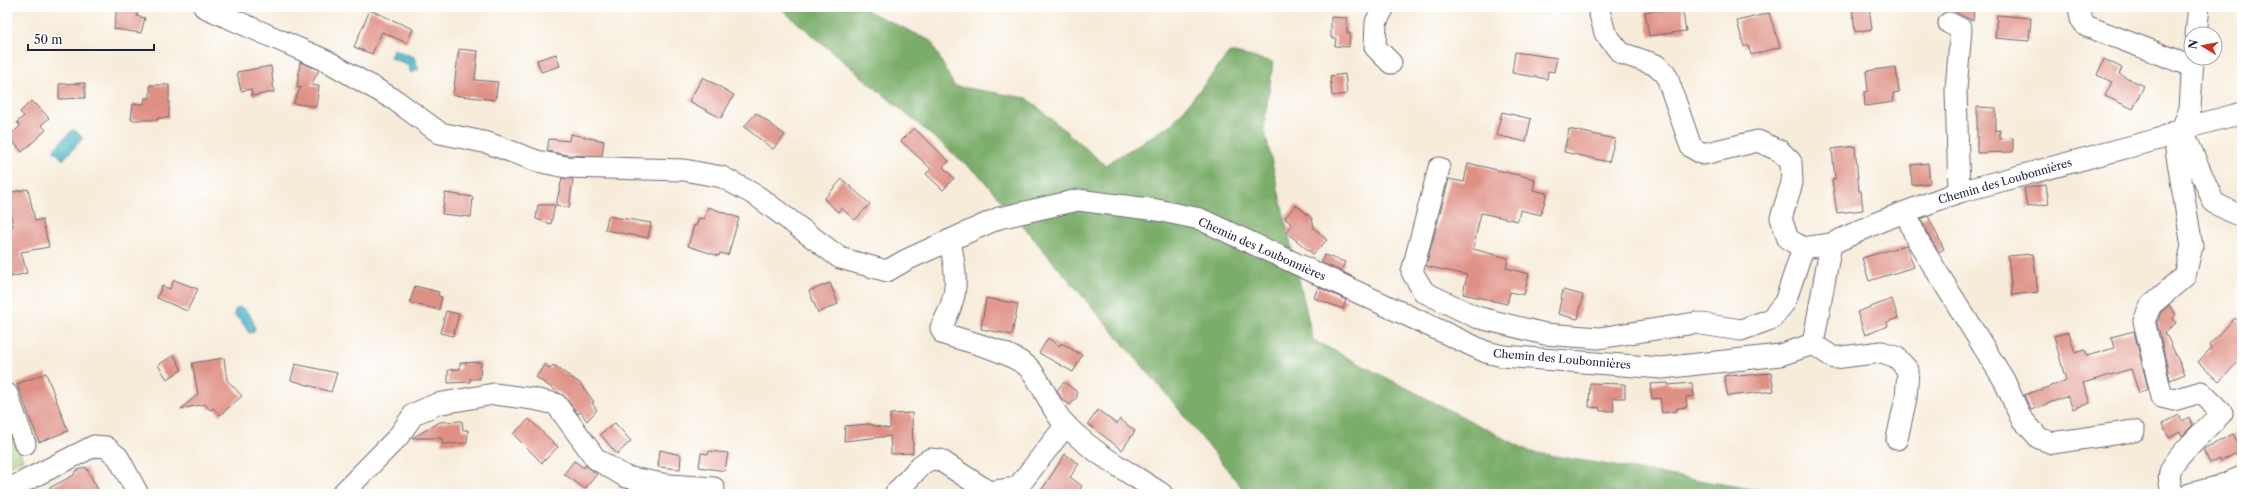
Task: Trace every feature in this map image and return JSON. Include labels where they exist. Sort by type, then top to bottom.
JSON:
[{"type":"street","name":"Chemin des Loubonnières","points":[[204,7],[327,61],[395,100],[440,133],[488,143],[537,161],[566,167],[684,170],[722,177],[757,196],[840,258],[887,271],[999,218],[1078,200],[1157,210],[1200,219],[1486,352],[1503,356],[1662,368],[1780,355],[1813,344]]},
{"type":"street","points":[[1384,7],[1376,22],[1376,47],[1391,63]]},
{"type":"street","points":[[1439,168],[1412,272],[1424,292],[1476,317],[1545,334],[1599,338],[1695,323],[1741,330],[1771,318],[1785,302],[1803,248],[1788,239],[1781,218],[1792,183],[1791,162],[1780,151],[1758,142],[1703,154],[1691,147],[1666,74],[1656,65],[1621,52],[1605,33],[1598,7]]},
{"type":"street","points":[[2079,7],[2081,20],[2086,26],[2183,59]]},
{"type":"street","points":[[2197,26],[2199,7]]},
{"type":"street","points":[[1949,23],[1961,29],[1956,90],[1956,147],[1959,192]]},
{"type":"street","points":[[2173,494],[2170,484],[2170,471],[2192,442],[2222,413],[2201,392],[2174,400],[2162,397],[2144,321],[2151,305],[2185,276],[2192,246],[2178,131],[2190,109],[2192,66]]},
{"type":"street","name":"Chemin des Loubonnières","points":[[1803,248],[1831,244],[1906,212],[1959,192],[2159,139],[2178,131],[2242,113]]},
{"type":"street","points":[[2178,131],[2214,203],[2242,217]]},
{"type":"street","points":[[1906,212],[1916,238],[2004,380],[2021,418],[2039,438],[2052,443],[2134,431]]},
{"type":"street","points":[[950,240],[954,266],[954,291],[953,301],[941,328],[944,334],[985,347],[1018,360],[1028,367],[1066,425],[1082,440],[1162,494]]},
{"type":"street","points":[[1831,244],[1813,344],[1834,358],[1882,352],[1896,357],[1908,370],[1906,398],[1896,439]]},
{"type":"street","points":[[7,394],[25,444]]},
{"type":"street","points":[[342,494],[398,437],[414,414],[437,404],[494,394],[556,404],[596,459],[626,477],[669,485],[714,488]]},
{"type":"street","points":[[895,494],[921,464],[930,459],[940,460],[989,492],[1016,488],[1066,425]]},
{"type":"street","points":[[7,490],[94,446],[106,447],[118,457],[138,494]]},
{"type":"street","points":[[2190,494],[2216,487],[2242,477]]},
{"type":"green space","points":[[779,7],[865,7],[868,11],[931,41],[954,86],[1027,98],[1105,165],[1173,123],[1230,52],[1273,62],[1264,128],[1313,340],[1531,452],[1782,494],[1247,494],[1173,402],[980,176]]},
{"type":"green space","points":[[7,420],[23,460],[7,466]]},
{"type":"water","points":[[393,49],[414,57],[419,69],[411,73],[407,64],[390,58]]},
{"type":"water","points":[[73,129],[83,138],[63,160],[53,150]]},
{"type":"water","points":[[239,307],[248,312],[250,315],[255,329],[254,332],[249,333],[242,322],[234,315],[235,310]]},
{"type":"building","points":[[117,7],[138,10],[137,16],[145,18],[141,33],[114,29]]},
{"type":"building","points":[[1682,7],[1686,31],[1649,36],[1645,12]]},
{"type":"building","points":[[1852,7],[1869,7],[1872,29],[1855,32]]},
{"type":"building","points":[[1955,7],[1974,7],[1973,21],[1955,12]]},
{"type":"building","points":[[370,10],[413,29],[407,43],[382,32],[372,54],[354,47]]},
{"type":"building","points":[[1769,13],[1780,47],[1751,55],[1748,45],[1744,47],[1737,21]]},
{"type":"building","points":[[1997,15],[2031,18],[2029,41],[1995,38]]},
{"type":"building","points":[[1331,17],[1347,18],[1347,33],[1350,33],[1349,47],[1335,46],[1336,38],[1331,38]]},
{"type":"building","points":[[459,49],[478,51],[475,80],[498,82],[495,100],[453,95]]},
{"type":"building","points":[[1515,52],[1557,58],[1554,72],[1548,71],[1547,79],[1512,73]]},
{"type":"building","points":[[556,54],[560,66],[541,72],[537,60]]},
{"type":"building","points":[[2104,59],[2122,68],[2119,74],[2144,86],[2133,109],[2105,96],[2112,82],[2097,75]]},
{"type":"building","points":[[300,62],[319,70],[311,85],[319,86],[316,107],[293,103],[301,87],[297,88]]},
{"type":"building","points":[[271,66],[274,92],[252,96],[251,89],[241,91],[237,72]]},
{"type":"building","points":[[1896,67],[1899,92],[1893,93],[1894,102],[1865,106],[1864,92],[1868,91],[1866,71]]},
{"type":"building","points":[[1345,74],[1347,94],[1332,96],[1330,76]]},
{"type":"building","points":[[703,77],[734,95],[721,118],[689,101]]},
{"type":"building","points":[[85,83],[85,98],[59,99],[59,84]]},
{"type":"building","points":[[150,85],[169,85],[169,118],[158,118],[158,120],[131,120],[133,104],[144,104],[145,98],[150,98]]},
{"type":"building","points":[[31,101],[35,105],[36,104],[49,118],[41,125],[46,130],[22,152],[9,137],[20,126],[17,122],[24,116],[20,112]]},
{"type":"building","points":[[1977,107],[1996,108],[1996,131],[2000,130],[2000,139],[2013,138],[2013,152],[1977,153]]},
{"type":"building","points":[[1502,112],[1531,119],[1526,142],[1496,135]]},
{"type":"building","points":[[756,113],[785,135],[773,149],[744,127]]},
{"type":"building","points":[[914,128],[949,161],[943,167],[954,178],[943,190],[926,174],[931,169],[901,141]]},
{"type":"building","points":[[1569,129],[1615,139],[1609,162],[1564,152]]},
{"type":"building","points":[[570,134],[604,141],[602,156],[567,155],[547,151],[549,139],[569,141]]},
{"type":"building","points":[[1855,146],[1859,191],[1861,191],[1863,210],[1837,213],[1832,180],[1835,179],[1832,149]]},
{"type":"building","points":[[1468,163],[1535,179],[1533,190],[1547,193],[1541,215],[1520,210],[1518,221],[1481,213],[1473,249],[1508,258],[1506,268],[1529,274],[1524,295],[1510,292],[1507,304],[1463,294],[1467,275],[1426,266],[1449,179],[1464,182]]},
{"type":"building","points":[[1928,163],[1930,183],[1912,185],[1911,165]]},
{"type":"building","points":[[562,178],[573,179],[569,208],[556,205]]},
{"type":"building","points":[[842,179],[870,204],[855,220],[841,208],[838,212],[824,199]]},
{"type":"building","points":[[2046,185],[2049,204],[2027,207],[2024,188]]},
{"type":"building","points":[[28,189],[35,221],[42,219],[49,247],[21,252],[27,273],[11,277],[7,262],[7,228],[13,226],[7,193]]},
{"type":"building","points":[[445,193],[473,197],[471,217],[442,214]]},
{"type":"building","points":[[538,205],[555,205],[551,224],[536,219]]},
{"type":"building","points":[[1296,205],[1312,218],[1314,228],[1327,240],[1313,254],[1286,232],[1292,225],[1285,218]]},
{"type":"building","points":[[708,207],[739,218],[728,255],[720,253],[719,256],[688,246],[694,225],[696,226],[699,218],[704,219]]},
{"type":"building","points":[[608,216],[651,223],[648,238],[605,230]]},
{"type":"building","points":[[1928,216],[1944,249],[1939,252],[1927,233],[1921,219]]},
{"type":"building","points":[[1906,245],[1914,267],[1869,281],[1862,258]]},
{"type":"building","points":[[2033,254],[2038,292],[2012,295],[2008,256]]},
{"type":"building","points":[[1324,255],[1345,262],[1341,271],[1355,278],[1321,262]]},
{"type":"building","points":[[174,280],[198,289],[187,311],[157,298],[162,286],[170,289]]},
{"type":"building","points":[[830,283],[838,304],[818,313],[809,291]]},
{"type":"building","points":[[415,286],[439,292],[438,296],[442,297],[439,310],[410,303]]},
{"type":"building","points":[[1318,287],[1346,300],[1343,309],[1314,298]]},
{"type":"building","points":[[1563,290],[1583,295],[1578,319],[1558,314]]},
{"type":"building","points":[[986,298],[1018,304],[1012,335],[981,329]]},
{"type":"building","points":[[1892,299],[1898,318],[1887,322],[1888,326],[1865,335],[1857,312]]},
{"type":"building","points":[[2169,305],[2176,315],[2173,318],[2176,323],[2165,332],[2185,374],[2170,380],[2157,322],[2161,312]]},
{"type":"building","points":[[446,311],[459,314],[453,336],[440,333]]},
{"type":"building","points":[[2235,318],[2242,325],[2242,358],[2219,382],[2198,362],[2211,348],[2209,345]]},
{"type":"building","points":[[2134,331],[2148,389],[2139,393],[2131,369],[2083,383],[2090,403],[2073,409],[2068,396],[2031,410],[2024,395],[2066,381],[2054,336],[2069,332],[2075,353],[2085,350],[2087,356],[2114,348],[2111,337]]},
{"type":"building","points":[[1048,338],[1060,346],[1061,343],[1082,355],[1073,372],[1039,353]]},
{"type":"building","points":[[174,355],[182,370],[167,379],[158,365]]},
{"type":"building","points":[[224,358],[227,380],[242,396],[220,415],[213,408],[210,410],[205,404],[181,409],[198,394],[192,363]]},
{"type":"building","points":[[481,362],[480,379],[470,379],[470,382],[448,383],[448,370],[460,369],[460,363]]},
{"type":"building","points":[[295,364],[337,373],[331,392],[291,380]]},
{"type":"building","points":[[545,364],[550,369],[553,365],[580,383],[594,402],[592,403],[597,410],[587,421],[581,412],[578,414],[565,397],[536,377]]},
{"type":"building","points":[[46,373],[68,431],[39,442],[17,384]]},
{"type":"building","points":[[1771,373],[1774,391],[1728,396],[1724,376]]},
{"type":"building","points":[[1064,382],[1077,392],[1077,397],[1070,405],[1061,398],[1057,390]]},
{"type":"building","points":[[1590,383],[1625,384],[1625,398],[1613,398],[1614,411],[1600,411],[1600,408],[1589,407]]},
{"type":"building","points":[[1668,383],[1668,385],[1692,383],[1694,396],[1686,397],[1687,407],[1677,408],[1677,411],[1662,413],[1660,398],[1652,399],[1650,384]]},
{"type":"building","points":[[1098,410],[1117,424],[1120,419],[1135,431],[1122,450],[1088,424]]},
{"type":"building","points":[[912,413],[913,453],[891,454],[890,436],[844,441],[845,426],[868,424],[890,429],[890,414]]},
{"type":"building","points":[[2179,415],[2182,421],[2189,417],[2193,425],[2182,436],[2180,432],[2169,438],[2162,424]]},
{"type":"building","points":[[529,419],[558,447],[542,463],[513,434]]},
{"type":"building","points":[[462,421],[463,430],[468,430],[467,443],[442,444],[442,438],[412,438],[440,422]]},
{"type":"building","points":[[615,423],[631,441],[617,454],[600,434]]},
{"type":"building","points":[[2233,434],[2242,450],[2220,462],[2219,459],[2210,463],[2203,449]]},
{"type":"building","points":[[660,450],[681,455],[680,469],[658,467]]},
{"type":"building","points":[[709,451],[728,453],[725,471],[699,467],[701,453],[708,454]]},
{"type":"building","points":[[1065,454],[1079,464],[1070,477],[1082,486],[1077,494],[1039,494]]},
{"type":"building","points":[[574,461],[584,468],[585,465],[597,474],[585,489],[564,474]]},
{"type":"building","points":[[86,467],[100,494],[38,494],[74,475],[75,471]]}]
